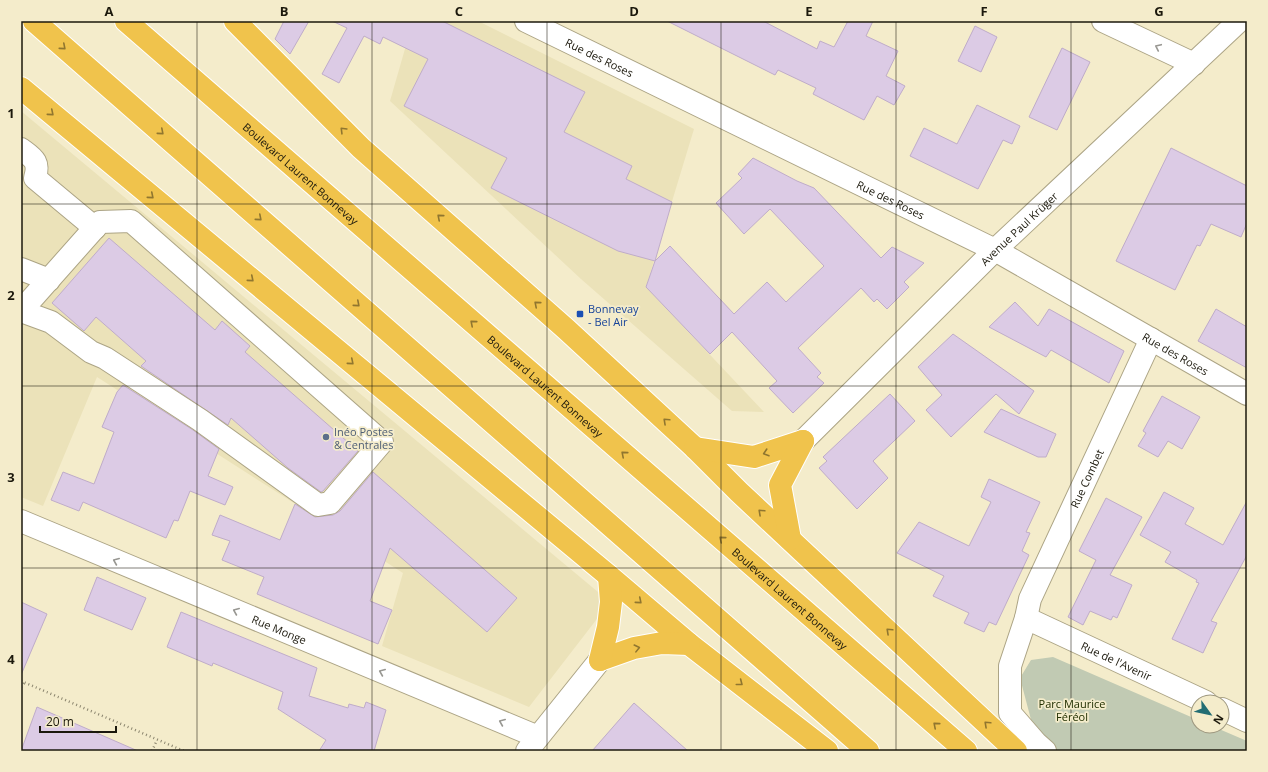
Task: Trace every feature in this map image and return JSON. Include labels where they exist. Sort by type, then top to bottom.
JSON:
[{"type":"highway","points":[[34,21],[868,751]]},
{"type":"highway","name":"Boulevard Laurent Bonnevay","points":[[126,21],[966,751]]},
{"type":"highway","points":[[235,21],[361,148],[566,329],[695,448],[1016,751]]},
{"type":"highway","points":[[21,88],[689,644],[827,751]]},
{"type":"highway","points":[[695,448],[754,457],[803,441]]},
{"type":"highway","points":[[790,539],[780,485],[803,441]]},
{"type":"highway","points":[[600,660],[608,627],[611,602],[609,576]]},
{"type":"highway","points":[[600,660],[634,648],[662,642],[689,644]]},
{"type":"street","name":"Rue des Roses","points":[[526,21],[995,250],[1247,394]]},
{"type":"street","points":[[1103,21],[1194,64]]},
{"type":"street","name":"Avenue Paul Krüger","points":[[803,441],[995,250],[1239,21]]},
{"type":"street","points":[[21,149],[36,161],[38,170],[36,178],[95,228]]},
{"type":"street","points":[[131,221],[382,442],[330,503],[318,505],[200,420],[105,358],[91,352],[51,322],[21,311],[95,228],[100,222],[131,221]]},
{"type":"street","points":[[21,269],[49,280]]},
{"type":"street","name":"Rue Combet","points":[[1045,751],[1036,743],[1010,712],[1010,666],[1026,618],[1030,599],[1151,339]]},
{"type":"street","name":"Rue Monge","points":[[21,521],[532,744]]},
{"type":"street","name":"Rue de l'Avenir","points":[[1026,618],[1190,695]]},
{"type":"street","points":[[532,744],[600,660]]},
{"type":"street","points":[[1230,713],[1247,721]]},
{"type":"path","points":[[21,681],[184,751]]},
{"type":"path","points":[[21,687],[25,682]]},
{"type":"path","points":[[152,751],[157,740]]},
{"type":"shaded area","points":[[413,21],[478,21],[694,129],[646,287],[764,412],[732,411],[581,279],[390,101]]},
{"type":"shaded area","points":[[21,111],[610,602],[529,707],[382,646],[403,573],[97,377],[43,506],[21,497]]},
{"type":"green space","name":"Parc Maurice Féréol","points":[[1053,657],[1190,717],[1190,734],[1230,734],[1247,741],[1247,751],[1057,751],[1034,731],[1020,678],[1031,660]]},
{"type":"building","points":[[284,21],[309,21],[290,54],[275,39]]},
{"type":"building","points":[[332,21],[442,21],[585,92],[564,132],[632,166],[626,179],[672,202],[655,261],[618,251],[491,188],[507,158],[404,106],[428,59],[383,37],[380,44],[364,36],[339,83],[322,74],[347,28]]},
{"type":"building","points":[[667,21],[763,21],[817,49],[820,41],[834,47],[848,21],[873,21],[866,36],[898,51],[886,76],[905,86],[894,105],[877,96],[864,120],[813,94],[816,88],[778,70],[775,75]]},
{"type":"building","points":[[975,26],[997,37],[981,72],[958,61]]},
{"type":"building","points":[[1062,48],[1090,62],[1057,130],[1029,117]]},
{"type":"building","points":[[977,105],[1020,126],[1012,144],[1003,140],[978,189],[910,156],[924,128],[957,144]]},
{"type":"building","points":[[1171,148],[1247,186],[1247,223],[1241,237],[1211,224],[1200,246],[1197,245],[1175,290],[1116,261]]},
{"type":"building","points":[[753,158],[797,181],[814,188],[881,258],[892,247],[924,263],[904,282],[909,287],[887,309],[877,299],[874,302],[861,288],[798,348],[821,373],[817,377],[824,383],[793,413],[769,388],[777,381],[732,332],[710,354],[646,287],[655,261],[670,246],[734,314],[767,282],[786,302],[824,266],[770,209],[744,234],[716,203],[742,178],[738,174]]},
{"type":"building","points":[[109,238],[215,330],[222,321],[250,346],[245,352],[358,451],[323,491],[321,492],[288,468],[231,418],[228,425],[141,366],[146,361],[96,317],[84,331],[52,303]]},
{"type":"building","points":[[1015,302],[1038,326],[1049,309],[1124,351],[1109,383],[1051,350],[1046,357],[989,327]]},
{"type":"building","points":[[1216,309],[1247,327],[1247,368],[1198,341]]},
{"type":"building","points":[[953,334],[1034,391],[1019,414],[996,394],[951,437],[926,410],[942,395],[918,367]]},
{"type":"building","points":[[123,385],[193,430],[219,449],[208,476],[233,487],[225,505],[190,491],[178,521],[174,520],[166,538],[83,502],[79,511],[51,500],[63,472],[94,484],[114,432],[102,427],[117,392]]},
{"type":"building","points":[[890,394],[915,421],[873,461],[888,478],[857,509],[819,468],[827,461],[823,457]]},
{"type":"building","points":[[1162,396],[1200,417],[1182,449],[1168,441],[1158,457],[1138,446],[1146,433],[1143,431]]},
{"type":"building","points":[[1001,409],[1056,434],[1046,457],[1038,457],[984,432]]},
{"type":"building","points":[[373,472],[517,598],[487,632],[390,548],[370,601],[392,610],[378,644],[257,594],[264,577],[222,560],[230,541],[212,535],[220,515],[280,540],[295,504],[315,517],[333,515],[340,511]]},
{"type":"building","points":[[989,479],[1040,502],[1026,532],[1030,533],[1022,551],[1029,555],[996,625],[989,622],[984,632],[964,623],[969,613],[933,596],[944,576],[897,553],[919,522],[969,546],[991,502],[981,497]]},
{"type":"building","points":[[1164,492],[1194,508],[1185,524],[1223,545],[1247,501],[1247,555],[1211,621],[1217,623],[1203,653],[1172,639],[1199,583],[1196,582],[1197,580],[1165,562],[1171,552],[1140,535]]},
{"type":"building","points":[[1106,498],[1142,517],[1110,575],[1132,585],[1117,618],[1113,616],[1111,620],[1090,611],[1083,625],[1068,617],[1096,560],[1079,551]]},
{"type":"building","points":[[97,577],[146,598],[132,630],[84,610]]},
{"type":"building","points":[[21,602],[47,614],[21,675]]},
{"type":"building","points":[[181,612],[317,668],[309,696],[348,708],[349,704],[364,708],[366,702],[386,710],[374,751],[319,751],[326,740],[278,709],[283,692],[213,663],[212,666],[167,647]]},
{"type":"building","points":[[634,703],[688,751],[592,751]]},
{"type":"building","points":[[37,707],[138,751],[21,751]]},
{"type":"place","name":"Bonnevay - Bel Air","points":[[580,314]]},
{"type":"place","name":"Inéo Postes & Centrales","points":[[326,437]]}]
